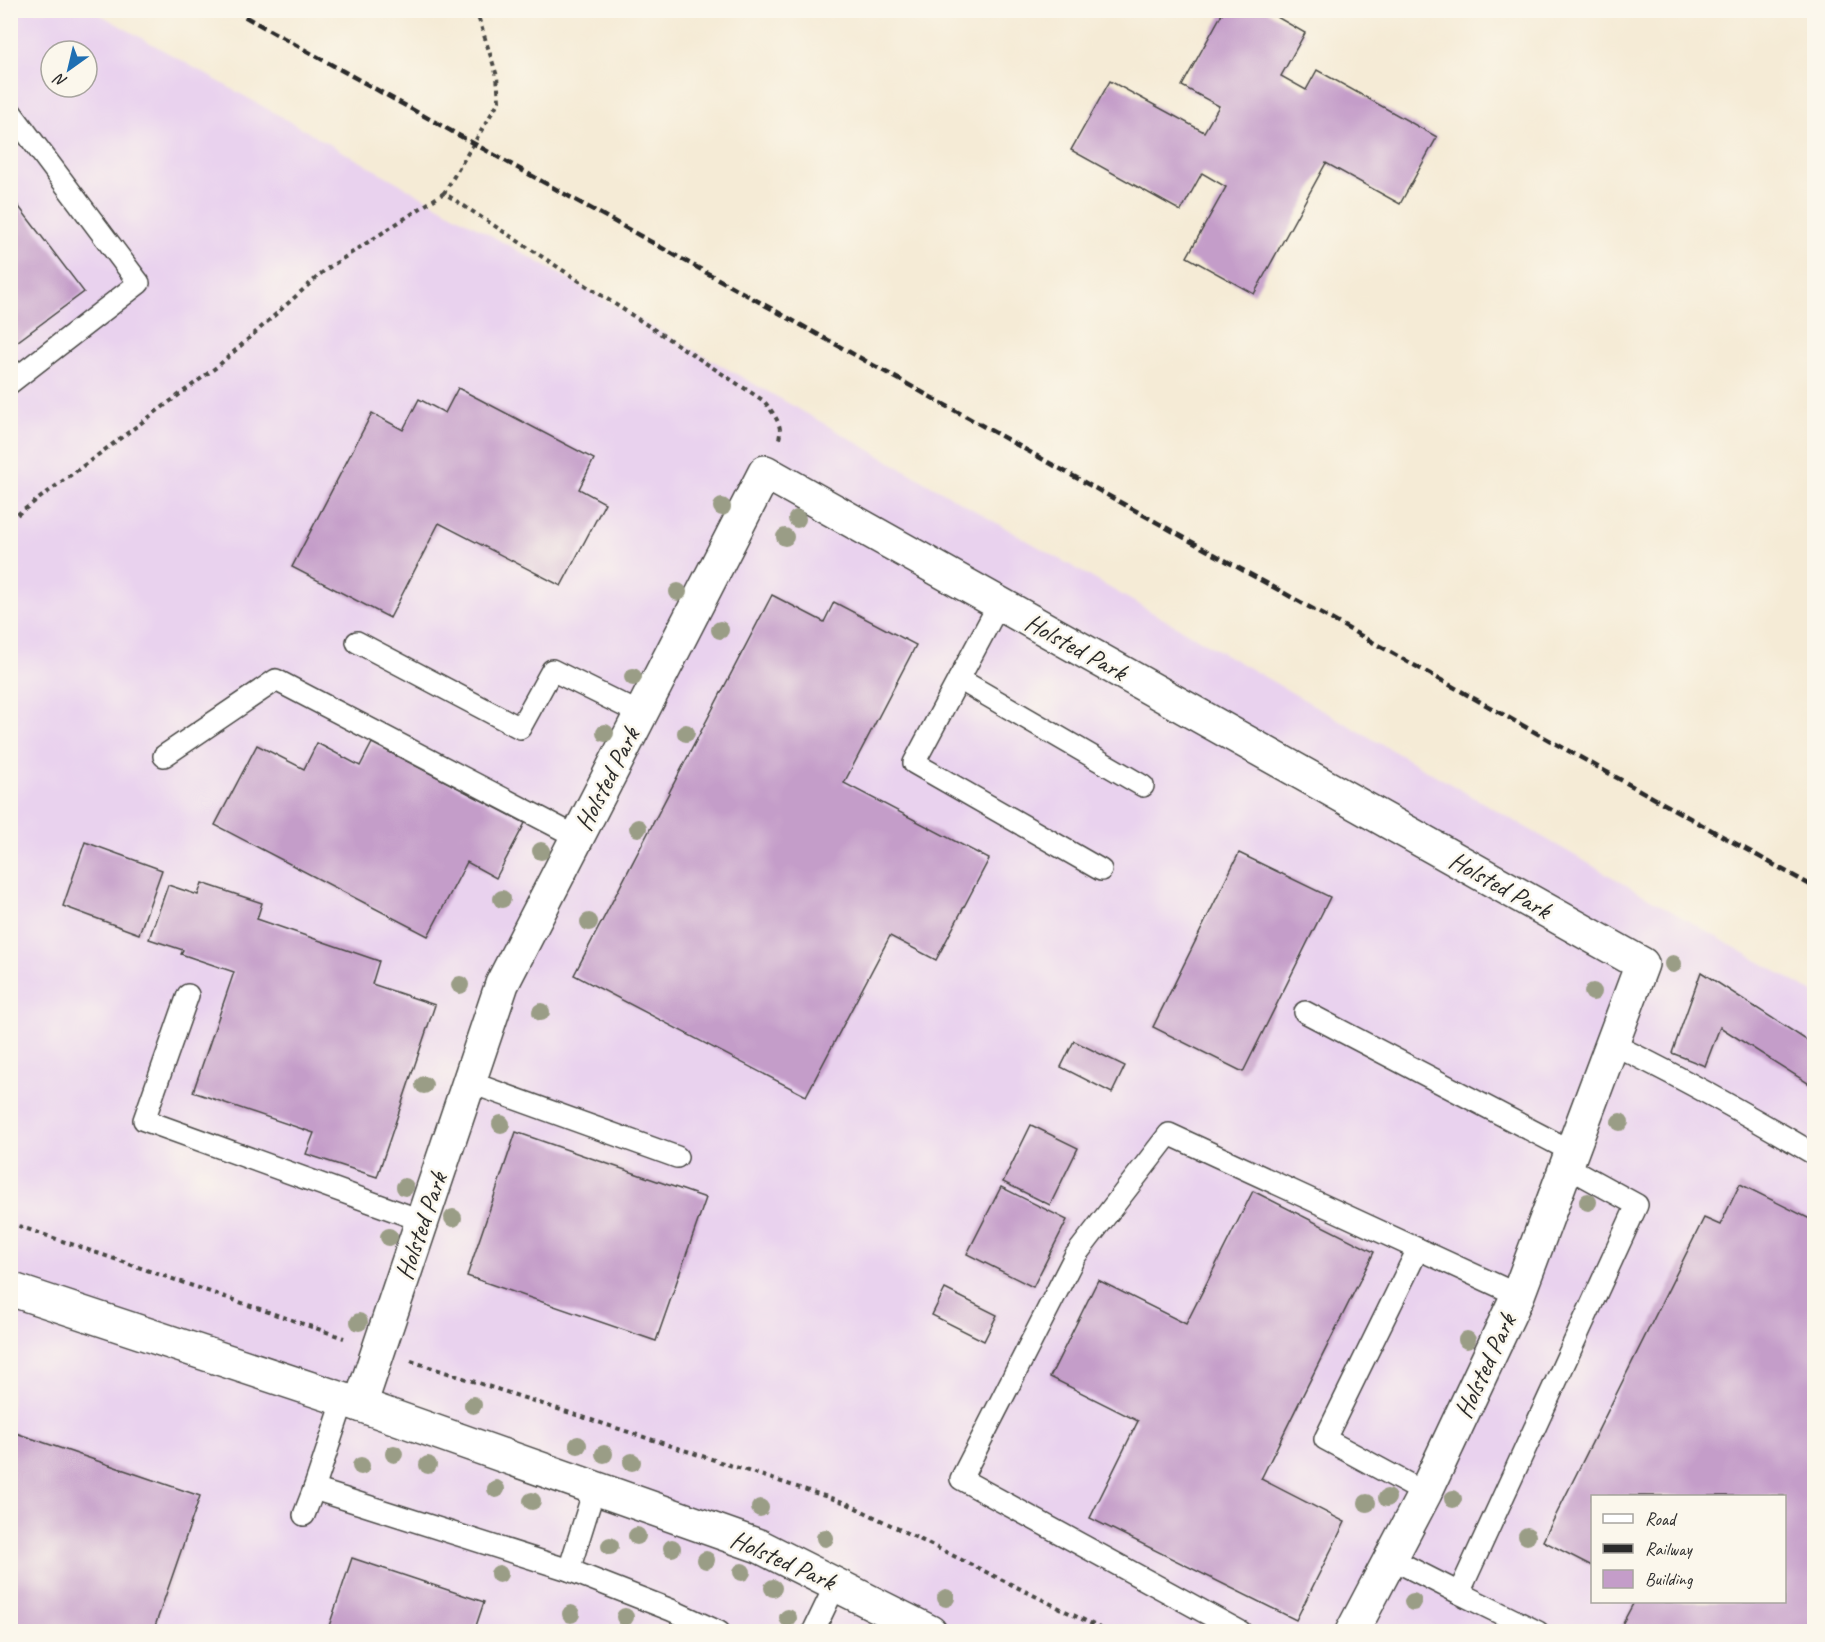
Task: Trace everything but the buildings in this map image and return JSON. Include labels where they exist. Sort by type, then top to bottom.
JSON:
[{"type":"street","name":"Holsted Park","points":[[352,1402],[379,1350],[502,984],[765,472],[1641,964],[1518,1295],[1425,1492],[1353,1632]]},
{"type":"street","name":"Holsted Park","points":[[10,1289],[352,1402],[759,1546],[930,1632]]},
{"type":"lane","points":[[10,111],[139,283],[10,383]]},
{"type":"lane","points":[[999,604],[914,763],[1101,870]]},
{"type":"lane","points":[[357,642],[520,728],[552,670],[641,714]]},
{"type":"lane","points":[[958,679],[1143,786]]},
{"type":"lane","points":[[164,756],[276,680],[577,837]]},
{"type":"lane","points":[[188,995],[144,1120],[423,1221]]},
{"type":"lane","points":[[1305,1012],[1569,1158],[1638,1205],[1459,1593]]},
{"type":"lane","points":[[1612,1044],[1669,1071],[1815,1154]]},
{"type":"lane","points":[[469,1082],[677,1157]]},
{"type":"lane","points":[[1241,1632],[961,1479],[1075,1256],[1168,1134],[1518,1295]]},
{"type":"lane","points":[[1418,1249],[1325,1439],[1425,1492]]},
{"type":"lane","points":[[304,1515],[352,1402]]},
{"type":"lane","points":[[569,1570],[595,1487]]},
{"type":"lane","points":[[314,1489],[569,1570],[676,1623],[719,1632]]},
{"type":"lane","points":[[1390,1558],[1538,1632]]},
{"type":"lane","points":[[813,1632],[837,1584]]},
{"type":"path","points":[[10,520],[218,366],[325,270],[444,193],[499,101],[497,76],[476,10]]},
{"type":"path","points":[[444,193],[764,401],[778,420],[781,435],[765,472]]},
{"type":"path","points":[[10,1223],[379,1350],[846,1503],[1108,1632]]},
{"type":"shaded area","points":[[11,11],[94,11],[802,411],[1814,993],[1814,1631],[11,1632]]},
{"type":"railway","points":[[233,10],[1814,887]]}]
